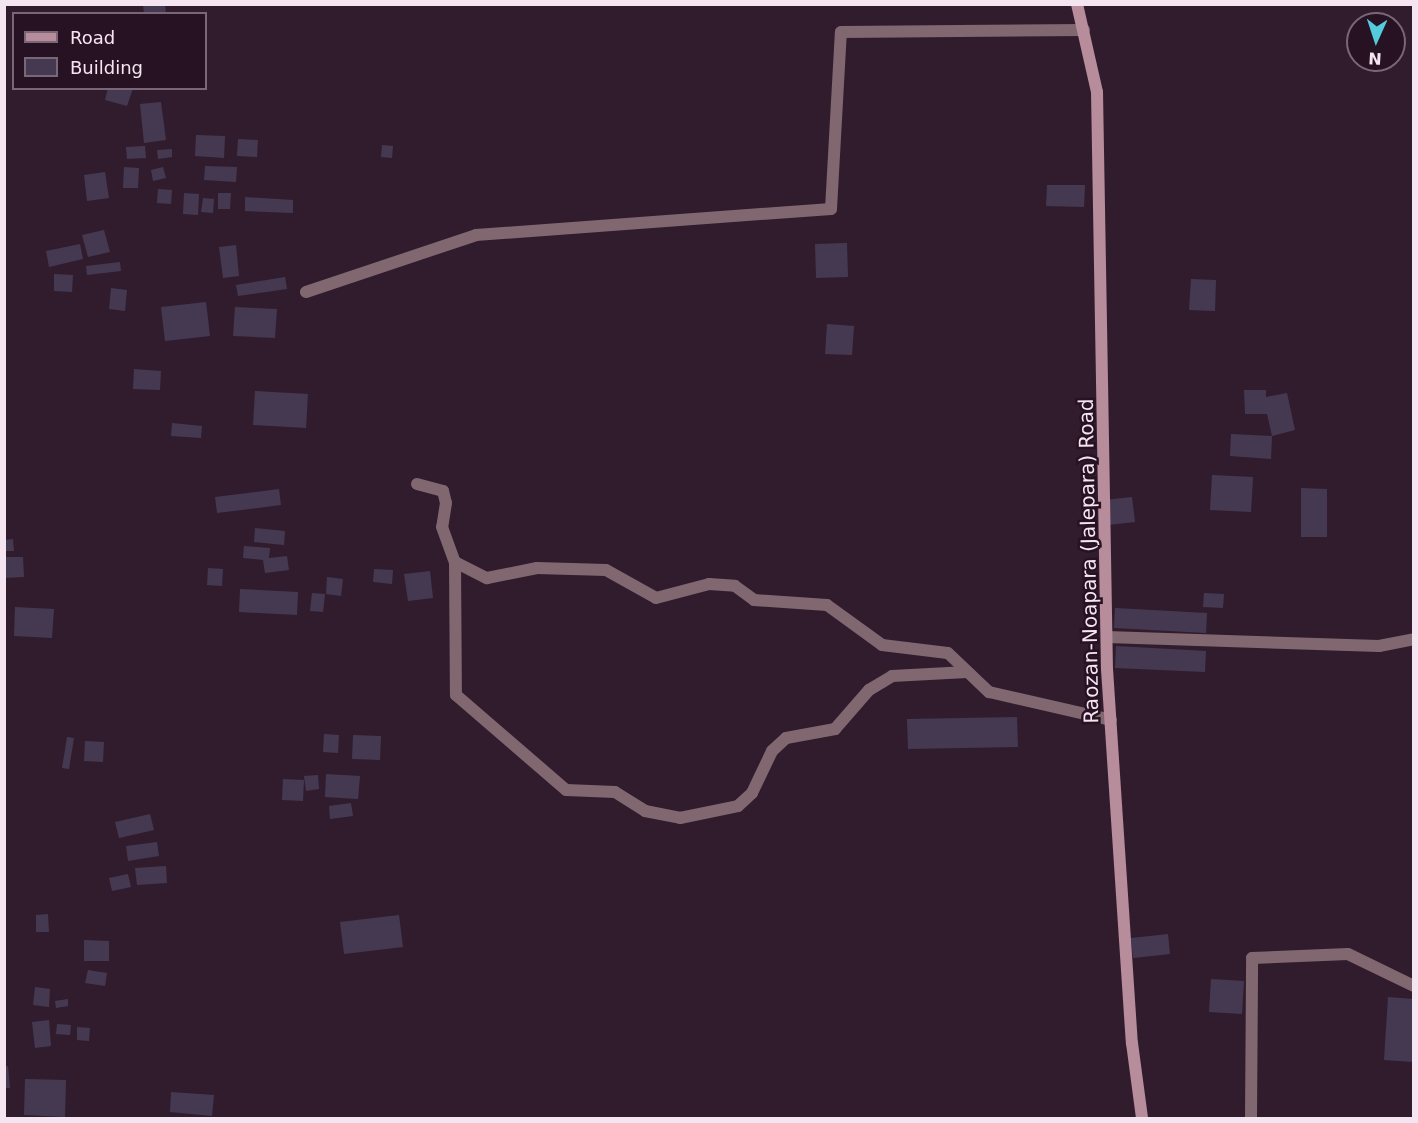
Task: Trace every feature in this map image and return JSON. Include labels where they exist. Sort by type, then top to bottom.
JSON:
[{"type":"main road","name":"Raozan-Noapara (Jalepara) Road","points":[[1077,4],[1097,92],[1104,287],[1107,637],[1132,1043],[1142,1119]]},
{"type":"street","points":[[306,292],[476,235],[831,209],[842,32],[1084,30]]},
{"type":"street","points":[[417,484],[443,491],[442,527],[455,562],[456,695],[566,790],[615,792],[645,811],[680,818],[738,806],[753,793],[772,750],[786,738],[835,729],[869,690],[892,676],[967,672]]},
{"type":"street","points":[[455,562],[487,578],[537,568],[606,570],[656,598],[709,584],[735,586],[754,600],[827,605],[882,645],[948,653],[990,692],[1111,720]]},
{"type":"street","points":[[1107,637],[1379,646],[1413,639]]},
{"type":"street","points":[[1251,1119],[1252,958],[1348,954],[1413,986]]},
{"type":"building","points":[[143,4],[165,4],[166,12],[144,12]]},
{"type":"building","points":[[108,90],[132,90],[127,106],[105,100]]},
{"type":"building","points":[[161,102],[166,140],[144,143],[140,104]]},
{"type":"building","points":[[196,135],[225,136],[224,158],[195,156]]},
{"type":"building","points":[[238,139],[258,140],[257,157],[237,156]]},
{"type":"building","points":[[382,145],[393,146],[392,158],[381,157]]},
{"type":"building","points":[[145,146],[146,158],[127,159],[126,147]]},
{"type":"building","points":[[172,149],[172,157],[158,159],[157,150]]},
{"type":"building","points":[[205,166],[237,167],[236,182],[204,180]]},
{"type":"building","points":[[124,167],[139,168],[138,188],[123,188]]},
{"type":"building","points":[[163,167],[166,178],[153,181],[151,170]]},
{"type":"building","points":[[105,172],[109,198],[87,201],[84,175]]},
{"type":"building","points":[[1047,185],[1085,185],[1084,207],[1046,206]]},
{"type":"building","points":[[158,189],[172,190],[171,204],[157,203]]},
{"type":"building","points":[[184,193],[199,194],[198,215],[183,214]]},
{"type":"building","points":[[218,193],[231,193],[230,209],[218,209]]},
{"type":"building","points":[[245,197],[293,200],[293,213],[245,211]]},
{"type":"building","points":[[203,198],[214,199],[213,213],[201,212]]},
{"type":"building","points":[[104,230],[110,252],[88,257],[82,235]]},
{"type":"building","points":[[847,243],[848,277],[816,278],[815,244]]},
{"type":"building","points":[[80,244],[83,259],[49,267],[46,251]]},
{"type":"building","points":[[236,245],[239,276],[223,278],[219,247]]},
{"type":"building","points":[[120,262],[121,271],[87,275],[86,266]]},
{"type":"building","points":[[54,274],[73,275],[72,292],[54,291]]},
{"type":"building","points":[[285,277],[287,289],[238,296],[236,285]]},
{"type":"building","points":[[1191,279],[1216,280],[1215,311],[1189,310]]},
{"type":"building","points":[[111,288],[127,290],[125,311],[109,309]]},
{"type":"building","points":[[206,302],[210,336],[165,341],[161,307]]},
{"type":"building","points":[[235,307],[277,309],[275,338],[233,336]]},
{"type":"building","points":[[827,324],[854,326],[852,355],[825,354]]},
{"type":"building","points":[[134,369],[161,371],[160,390],[133,389]]},
{"type":"building","points":[[1244,390],[1266,390],[1266,397],[1287,393],[1295,430],[1272,436],[1267,414],[1245,414]]},
{"type":"building","points":[[255,391],[308,394],[306,428],[253,425]]},
{"type":"building","points":[[172,423],[202,426],[201,438],[171,436]]},
{"type":"building","points":[[1231,434],[1272,436],[1271,459],[1230,456]]},
{"type":"building","points":[[1212,475],[1253,477],[1251,512],[1210,510]]},
{"type":"building","points":[[1301,488],[1327,489],[1327,537],[1301,537]]},
{"type":"building","points":[[279,489],[281,505],[217,513],[215,497]]},
{"type":"building","points":[[1132,497],[1135,522],[1108,525],[1105,500]]},
{"type":"building","points":[[255,528],[285,531],[284,545],[254,542]]},
{"type":"building","points":[[13,539],[14,551],[4,551],[4,540]]},
{"type":"building","points":[[244,546],[270,548],[269,558],[287,556],[289,570],[265,573],[263,560],[243,558]]},
{"type":"building","points":[[5,557],[23,557],[24,577],[5,578]]},
{"type":"building","points":[[208,568],[223,569],[222,586],[207,585]]},
{"type":"building","points":[[374,569],[393,570],[392,584],[373,582]]},
{"type":"building","points":[[430,571],[433,598],[408,601],[404,574]]},
{"type":"building","points":[[327,577],[343,579],[341,596],[326,594]]},
{"type":"building","points":[[240,589],[298,592],[297,615],[239,612]]},
{"type":"building","points":[[312,593],[325,594],[323,612],[310,611]]},
{"type":"building","points":[[1204,593],[1224,594],[1223,608],[1203,607]]},
{"type":"building","points":[[15,607],[54,609],[52,638],[14,636]]},
{"type":"building","points":[[1115,608],[1207,613],[1206,633],[1114,628]]},
{"type":"building","points":[[1116,646],[1206,651],[1205,672],[1115,668]]},
{"type":"building","points":[[1017,717],[1018,747],[908,749],[907,719]]},
{"type":"building","points":[[324,734],[339,735],[338,753],[323,752]]},
{"type":"building","points":[[353,735],[381,736],[380,760],[352,759]]},
{"type":"building","points":[[67,737],[74,738],[69,769],[62,768]]},
{"type":"building","points":[[85,741],[104,742],[103,762],[84,761]]},
{"type":"building","points":[[326,774],[360,776],[358,799],[325,797]]},
{"type":"building","points":[[318,775],[319,789],[306,791],[304,776]]},
{"type":"building","points":[[283,779],[304,780],[303,801],[282,800]]},
{"type":"building","points":[[351,803],[353,816],[330,819],[329,806]]},
{"type":"building","points":[[150,814],[154,830],[119,838],[115,822]]},
{"type":"building","points":[[157,842],[159,856],[128,861],[126,846]]},
{"type":"building","points":[[166,866],[167,883],[137,885],[135,868]]},
{"type":"building","points":[[128,874],[131,887],[112,891],[109,878]]},
{"type":"building","points":[[48,914],[49,932],[36,932],[36,915]]},
{"type":"building","points":[[399,915],[403,947],[344,954],[340,922]]},
{"type":"building","points":[[1168,934],[1170,954],[1133,958],[1131,938]]},
{"type":"building","points":[[84,940],[109,941],[109,961],[84,961]]},
{"type":"building","points":[[88,970],[107,973],[105,986],[85,983]]},
{"type":"building","points":[[1211,979],[1244,981],[1242,1014],[1209,1012]]},
{"type":"building","points":[[35,987],[50,989],[49,1007],[33,1005]]},
{"type":"building","points":[[1388,997],[1413,999],[1413,1062],[1384,1060]]},
{"type":"building","points":[[68,999],[68,1006],[56,1008],[55,1001]]},
{"type":"building","points":[[49,1020],[51,1046],[35,1048],[32,1022]]},
{"type":"building","points":[[57,1024],[71,1025],[70,1035],[56,1034]]},
{"type":"building","points":[[77,1027],[90,1028],[89,1041],[77,1040]]},
{"type":"building","points":[[8,1066],[10,1088],[4,1088],[4,1067]]},
{"type":"building","points":[[25,1079],[66,1080],[65,1117],[24,1115]]},
{"type":"building","points":[[171,1092],[214,1095],[212,1116],[170,1112]]}]
